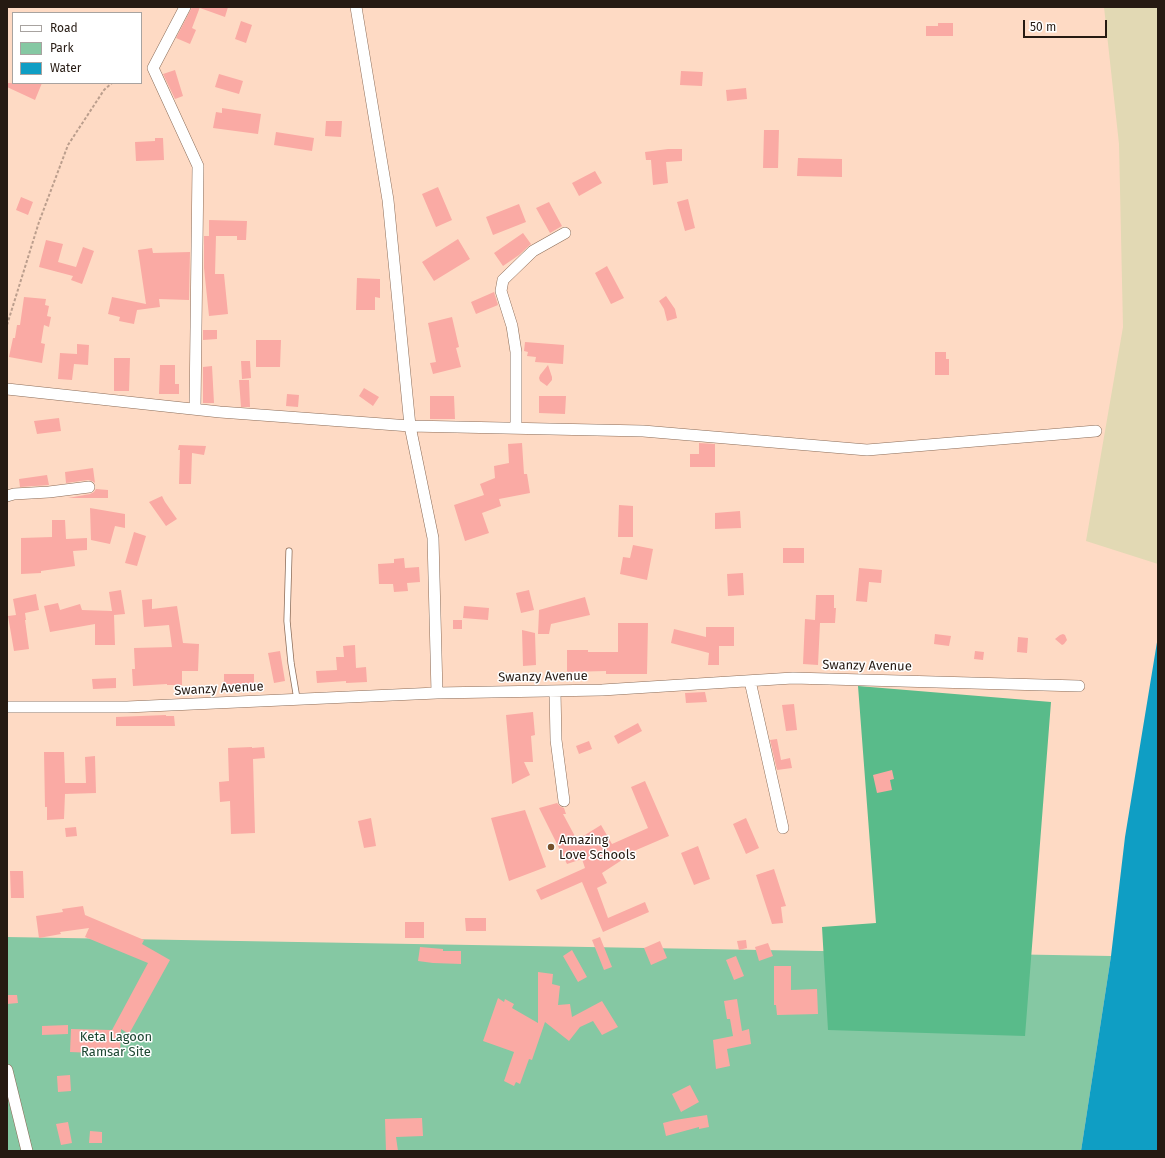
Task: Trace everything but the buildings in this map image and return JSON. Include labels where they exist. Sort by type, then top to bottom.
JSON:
[{"type":"street","points":[[185,7],[153,68],[198,166],[195,409]]},
{"type":"street","points":[[356,7],[388,200],[410,426],[433,538],[437,693]]},
{"type":"street","points":[[516,428],[516,352],[512,326],[501,291],[503,280],[533,251],[565,233]]},
{"type":"street","points":[[7,389],[195,409],[410,426],[643,431],[867,450],[1096,431]]},
{"type":"street","points":[[7,496],[14,494],[89,488]]},
{"type":"street","name":"Swanzy Avenue","points":[[7,707],[127,707],[437,693],[602,690],[793,678],[1079,686]]},
{"type":"street","points":[[750,681],[783,828]]},
{"type":"street","points":[[555,691],[556,740],[564,801]]},
{"type":"street","points":[[7,1070],[27,1151]]},
{"type":"lane","points":[[289,551],[287,621],[291,662],[297,699]]},
{"type":"path","points":[[7,325],[39,222],[68,145],[104,90],[111,84]]},
{"type":"green space","points":[[858,686],[1051,702],[1025,1036],[828,1030],[822,927],[876,923]]},
{"type":"green space","name":"Keta Lagoon Ramsar Site","points":[[7,937],[1111,956],[1081,1151],[7,1151]]},
{"type":"sand","points":[[1104,7],[1158,7],[1158,564],[1086,541],[1123,327],[1119,144]]},
{"type":"water","points":[[1158,636],[1158,1151],[1081,1151],[1111,956],[1125,837]]},
{"type":"place","name":"Amazing Love Schools","points":[[551,847]]}]
